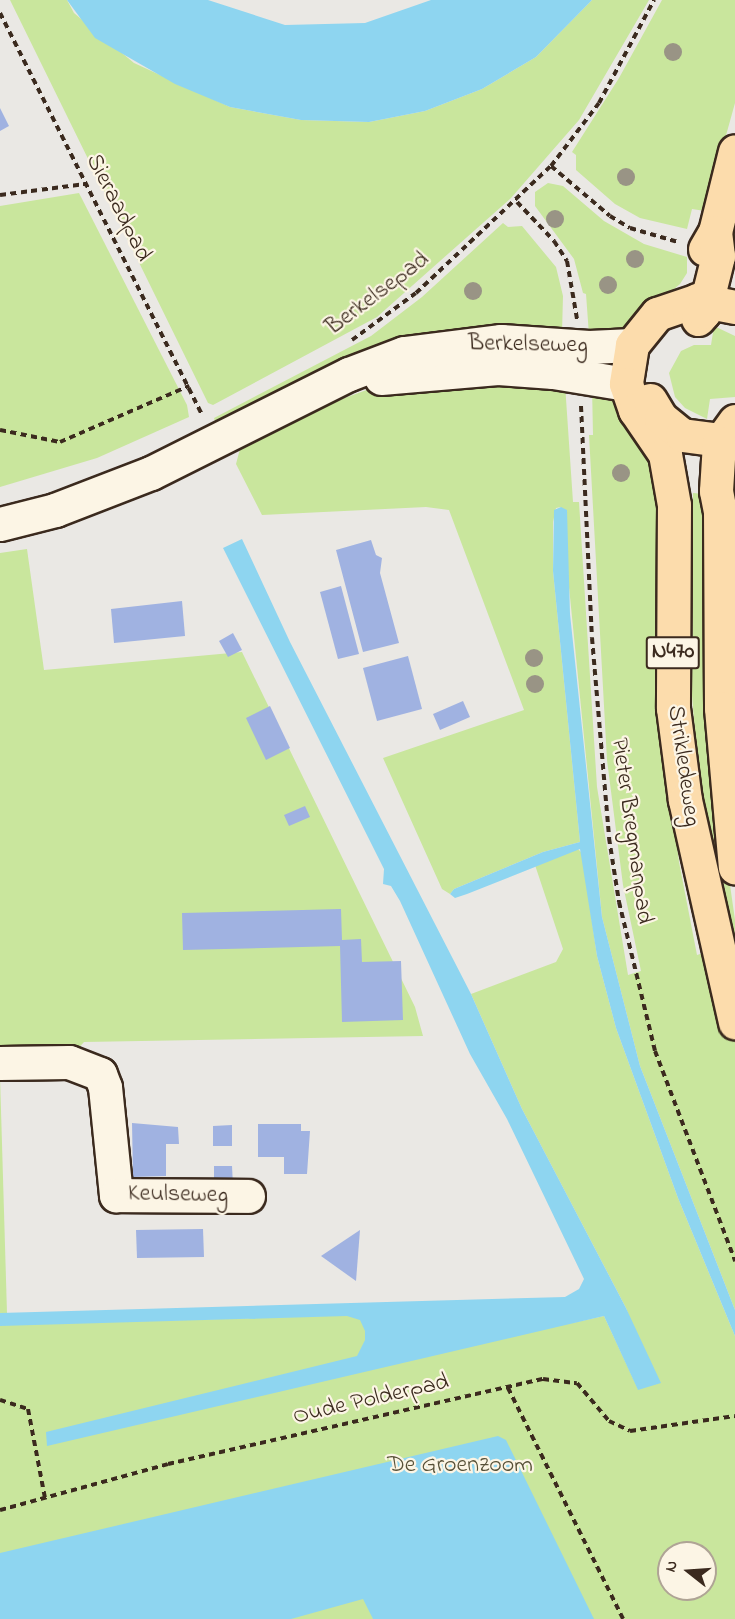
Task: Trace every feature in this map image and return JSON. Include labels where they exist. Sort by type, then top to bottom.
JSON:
[{"type":"main road","points":[[636,387],[655,347],[670,330],[700,317],[710,303],[703,252],[715,232],[735,151]]},
{"type":"main road","points":[[670,439],[634,410],[636,387],[632,345],[657,314],[710,303]]},
{"type":"main road","name":"N470","points":[[670,439],[731,439]]},
{"type":"main road","name":"Strikledeweg","points":[[670,439],[685,478],[674,505],[673,708],[685,800],[735,1022]]},
{"type":"main road","name":"Strikledeweg","points":[[731,439],[720,512],[722,708],[735,867]]},
{"type":"street","name":"Berkelseweg","points":[[0,524],[55,510],[151,472],[293,404],[349,374],[404,352],[501,341],[589,347],[632,345]]},
{"type":"street","name":"Berkelseweg","points":[[293,404],[381,378],[460,369],[553,372],[636,387]]},
{"type":"street","name":"Keulseweg","points":[[0,1063],[69,1062],[100,1074],[105,1088],[116,1195],[248,1196]]},
{"type":"path","name":"Berkelsepad","points":[[346,343],[416,293],[517,202],[551,166],[598,103],[654,0]]},
{"type":"path","name":"Sieraadpad","points":[[0,13],[204,418],[214,413]]},
{"type":"path","points":[[551,166],[610,216],[630,228],[678,242]]},
{"type":"path","points":[[0,195],[85,184]]},
{"type":"path","points":[[517,202],[564,255],[573,280],[577,322]]},
{"type":"path","points":[[0,430],[60,442],[189,386]]},
{"type":"path","name":"Pieter Bregmanpad","points":[[581,400],[592,638],[609,838],[619,902],[655,1051],[735,1261]]},
{"type":"path","name":"Oude Polderpad","points":[[0,1510],[168,1464],[543,1379],[577,1383],[609,1421],[630,1431],[735,1416]]},
{"type":"path","points":[[508,1388],[624,1619]]},
{"type":"path","points":[[0,1400],[28,1409],[45,1498]]},
{"type":"green space","points":[[10,0],[67,0],[74,13],[134,63],[230,107],[301,120],[369,122],[425,111],[482,89],[536,57],[592,0],[649,0],[579,120],[511,198],[377,317],[213,405],[208,403]]},
{"type":"green space","points":[[662,0],[735,0],[735,103],[705,211],[692,209],[687,229],[640,218],[615,204],[576,170],[576,155],[572,152],[619,78]]},
{"type":"green space","points":[[548,183],[563,186],[604,221],[644,244],[687,257],[687,273],[680,284],[624,331],[589,335],[586,294],[583,293],[574,259],[535,206],[535,192]]},
{"type":"green space","points":[[79,193],[187,405],[189,417],[97,458],[0,487],[0,206]]},
{"type":"green space","points":[[503,223],[508,227],[522,226],[556,267],[563,296],[562,333],[216,424],[214,418],[371,336],[422,297]]},
{"type":"green space","points":[[714,326],[735,336],[735,397],[710,399],[707,419],[685,408],[675,397],[669,373],[681,351],[694,345],[711,345]]},
{"type":"green space","points":[[409,380],[565,384],[573,502],[579,502],[597,787],[628,975],[641,971],[623,885],[607,760],[589,435],[593,435],[592,387],[611,398],[646,443],[657,493],[667,763],[679,862],[697,955],[725,946],[703,829],[692,696],[693,493],[704,494],[707,723],[735,920],[735,1310],[640,1066],[602,917],[561,507],[556,508],[553,522],[553,571],[580,842],[543,852],[454,889],[450,894],[442,889],[383,758],[524,710],[449,510],[426,507],[262,515],[236,464],[241,445],[301,414],[372,388]]},
{"type":"green space","points":[[27,549],[44,670],[242,652],[415,1007],[423,1036],[84,1042],[75,1052],[0,1053],[0,553]]},
{"type":"green space","name":"De Groenzoom","points":[[577,848],[582,853],[597,956],[616,1028],[678,1198],[735,1336],[735,1619],[0,1619],[0,1325],[470,1312],[572,1323],[604,1316],[638,1389],[637,1337],[626,1308],[522,1109],[471,994],[556,962],[563,949],[535,865]]},
{"type":"green space","points":[[0,1076],[7,1313],[0,1313]]},
{"type":"water","points":[[67,0],[208,0],[285,25],[365,23],[431,0],[592,0],[536,57],[482,89],[425,111],[369,122],[301,120],[230,107],[175,84],[95,38]]},
{"type":"water","points":[[561,507],[567,510],[570,614],[602,917],[640,1066],[735,1310],[735,1336],[678,1198],[616,1028],[597,956],[580,849],[467,894],[455,898],[450,894],[454,889],[543,852],[580,842],[553,571],[554,510]]},
{"type":"water","points":[[242,539],[290,642],[471,994],[522,1109],[626,1308],[661,1383],[638,1390],[604,1316],[47,1446],[46,1432],[357,1356],[365,1340],[365,1331],[360,1320],[347,1316],[0,1326],[0,1313],[565,1297],[579,1289],[584,1279],[507,1119],[470,1054],[400,901],[391,886],[383,884],[384,869],[223,548]]},
{"type":"water","points":[[498,1436],[506,1440],[594,1619],[373,1619],[363,1599],[291,1619],[0,1619],[0,1553]]},
{"type":"building","points":[[0,108],[9,126],[0,131]]},
{"type":"building","points":[[371,540],[376,555],[382,558],[380,573],[399,643],[363,652],[336,550]]},
{"type":"building","points":[[341,586],[359,654],[338,659],[320,592]]},
{"type":"building","points":[[182,601],[185,636],[114,643],[111,609]]},
{"type":"building","points":[[233,633],[242,650],[228,657],[219,641]]},
{"type":"building","points":[[408,656],[422,709],[377,721],[363,668]]},
{"type":"building","points":[[463,701],[470,717],[440,730],[433,714]]},
{"type":"building","points":[[270,706],[290,748],[266,760],[246,718]]},
{"type":"building","points":[[305,806],[310,817],[289,826],[284,815]]},
{"type":"building","points":[[341,909],[342,940],[361,939],[362,962],[401,961],[403,1020],[342,1022],[340,946],[183,950],[182,913]]},
{"type":"building","points":[[132,1123],[178,1127],[179,1144],[166,1144],[166,1176],[133,1177]]},
{"type":"building","points":[[258,1124],[301,1124],[301,1131],[310,1131],[307,1174],[284,1174],[284,1157],[258,1157]]},
{"type":"building","points":[[232,1125],[232,1146],[213,1146],[213,1126]]},
{"type":"building","points":[[214,1166],[232,1166],[233,1186],[214,1186]]},
{"type":"building","points":[[203,1229],[204,1257],[137,1258],[136,1230]]},
{"type":"building","points":[[360,1230],[356,1281],[321,1256]]}]
